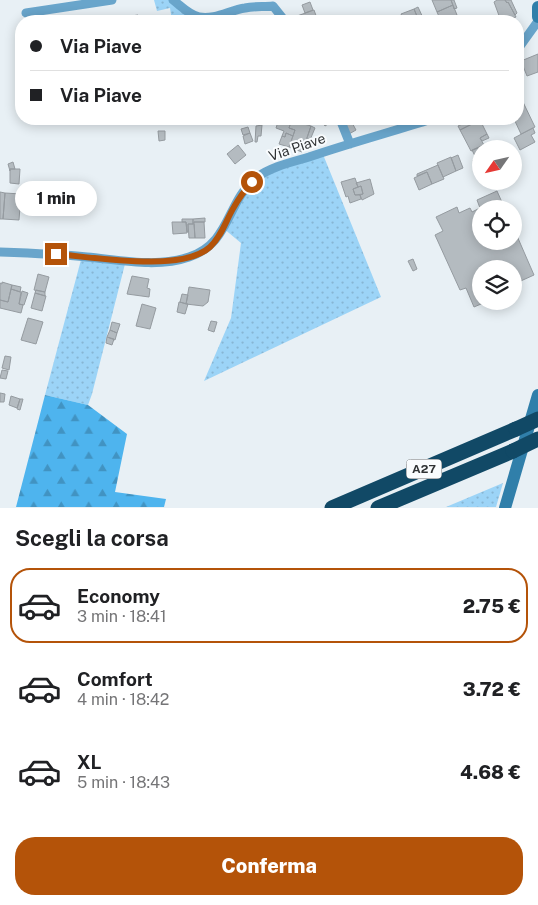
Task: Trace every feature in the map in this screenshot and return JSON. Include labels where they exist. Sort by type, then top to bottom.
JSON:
[{"type":"highway","name":"A27","points":[[332,508],[538,419]]},
{"type":"highway","name":"A27","points":[[378,508],[538,439]]},
{"type":"street","points":[[26,13],[112,0]]},
{"type":"street","points":[[173,0],[188,15]]},
{"type":"street","points":[[220,15],[245,8],[273,6],[280,15]]},
{"type":"street","points":[[538,7],[538,17]]},
{"type":"street","points":[[524,42],[538,21]]},
{"type":"street","points":[[530,34],[538,28]]},
{"type":"street","points":[[342,125],[350,144]]},
{"type":"street","name":"Via Piave","points":[[0,252],[146,261],[171,261],[188,258],[210,247],[220,235],[234,207],[256,177],[281,166],[412,125]]},
{"type":"street","points":[[505,508],[538,395]]},
{"type":"shaded area","points":[[154,0],[173,0],[196,15],[171,15],[170,8],[157,11]]},
{"type":"shaded area","points":[[322,152],[381,297],[204,381],[231,318],[241,243],[223,228],[251,182]]},
{"type":"shaded area","points":[[82,256],[126,260],[88,405],[45,395]]},
{"type":"shaded area","points":[[503,483],[496,507],[446,507]]},
{"type":"green space","points":[[45,395],[88,405],[127,434],[115,492],[166,499],[164,507],[16,507]]},
{"type":"building","points":[[432,0],[451,0],[453,5],[437,12]]},
{"type":"building","points":[[451,0],[454,0],[457,8],[454,9]]},
{"type":"building","points":[[505,0],[515,15],[499,15],[494,2]]},
{"type":"building","points":[[505,0],[511,0],[517,13],[515,15],[508,2]]},
{"type":"building","points":[[310,2],[313,10],[305,13],[302,5]]},
{"type":"building","points":[[453,5],[457,15],[438,15],[437,12]]},
{"type":"building","points":[[418,7],[422,15],[416,15],[414,9]]},
{"type":"building","points":[[414,9],[416,15],[401,15]]},
{"type":"building","points":[[314,10],[316,15],[300,15]]},
{"type":"building","points":[[538,54],[538,72],[527,76],[524,68],[524,60]]},
{"type":"building","points":[[524,104],[535,127],[521,134],[517,125],[524,125]]},
{"type":"building","points":[[262,125],[261,136],[258,136],[257,142],[255,142],[256,126]]},
{"type":"building","points":[[277,125],[290,125],[289,128],[295,130],[293,136],[286,133],[285,137],[282,136],[284,131],[276,128]]},
{"type":"building","points":[[290,125],[311,126],[302,152],[289,147],[295,130],[289,128]]},
{"type":"building","points":[[344,125],[353,125],[356,130],[349,134]]},
{"type":"building","points":[[460,125],[470,125],[460,130],[458,126]]},
{"type":"building","points":[[470,125],[482,125],[487,134],[480,138],[481,140],[472,140],[471,151],[460,130]]},
{"type":"building","points":[[311,126],[315,128],[310,140],[307,138]]},
{"type":"building","points":[[248,127],[250,133],[243,135],[241,129]]},
{"type":"building","points":[[533,128],[535,133],[531,135],[535,142],[522,149],[522,140],[515,140],[514,138]]},
{"type":"building","points":[[158,131],[165,131],[165,140],[159,141]]},
{"type":"building","points":[[250,133],[253,141],[245,144],[243,136]]},
{"type":"building","points":[[286,133],[293,136],[289,147],[279,144],[282,136],[285,137]]},
{"type":"building","points":[[487,134],[489,138],[481,140],[480,138]]},
{"type":"building","points":[[238,145],[246,155],[235,164],[227,154]]},
{"type":"building","points":[[458,155],[463,168],[456,171],[451,158]]},
{"type":"building","points":[[451,157],[456,171],[443,177],[437,163]]},
{"type":"building","points":[[13,162],[15,169],[10,169],[10,171],[8,164]]},
{"type":"building","points":[[438,165],[444,179],[432,184],[427,172],[417,176],[417,174]]},
{"type":"building","points":[[10,169],[20,169],[19,184],[10,183]]},
{"type":"building","points":[[427,172],[432,184],[419,190],[414,178]]},
{"type":"building","points":[[355,178],[358,187],[353,189],[355,195],[360,195],[361,199],[350,203],[341,182]]},
{"type":"building","points":[[370,179],[374,194],[362,200],[360,195],[363,194],[361,186],[358,187],[356,183]]},
{"type":"building","points":[[361,186],[363,194],[355,195],[353,189]]},
{"type":"building","points":[[497,191],[501,200],[477,200]]},
{"type":"building","points":[[0,192],[5,193],[3,219],[0,219]]},
{"type":"building","points":[[5,193],[21,194],[19,220],[3,219]]},
{"type":"building","points":[[21,194],[25,194],[24,206],[20,205]]},
{"type":"building","points":[[457,207],[459,213],[470,208],[472,212],[472,250],[522,250],[522,247],[534,275],[522,280],[522,260],[472,260],[472,302],[466,288],[460,290],[435,235],[443,231],[436,217]]},
{"type":"building","points":[[205,218],[205,222],[194,222],[193,224],[193,219]]},
{"type":"building","points":[[182,219],[193,219],[193,224],[188,224],[188,232],[186,222],[182,222]]},
{"type":"building","points":[[172,222],[186,222],[187,233],[173,234]]},
{"type":"building","points":[[194,222],[204,222],[205,238],[195,238]]},
{"type":"building","points":[[188,224],[194,224],[195,238],[189,238]]},
{"type":"building","points":[[413,259],[417,269],[413,271],[408,261]]},
{"type":"building","points":[[38,274],[49,277],[45,292],[34,290]]},
{"type":"building","points":[[132,276],[149,279],[147,288],[150,289],[149,297],[127,294]]},
{"type":"building","points":[[2,282],[12,285],[8,302],[0,300],[0,283],[2,284]]},
{"type":"building","points":[[12,285],[21,287],[20,292],[11,289]]},
{"type":"building","points":[[189,287],[210,290],[208,302],[203,306],[186,304]]},
{"type":"building","points":[[11,289],[21,292],[19,304],[23,305],[21,313],[0,308],[0,300],[8,302]]},
{"type":"building","points":[[36,290],[45,292],[45,296],[35,293]]},
{"type":"building","points":[[22,291],[28,293],[24,305],[19,304]]},
{"type":"building","points":[[35,293],[46,296],[42,311],[31,308]]},
{"type":"building","points":[[182,294],[188,295],[186,304],[180,302]]},
{"type":"building","points":[[179,302],[188,304],[185,314],[177,312]]},
{"type":"building","points":[[142,304],[156,308],[150,329],[136,326]]},
{"type":"building","points":[[28,318],[43,322],[36,344],[21,340]]},
{"type":"building","points":[[211,321],[217,322],[214,332],[208,330]]},
{"type":"building","points":[[112,322],[120,324],[117,333],[110,330]]},
{"type":"building","points":[[110,330],[117,333],[115,340],[107,337]]},
{"type":"building","points":[[107,337],[114,339],[112,345],[106,343]]},
{"type":"building","points":[[5,356],[11,357],[9,370],[2,368]]},
{"type":"building","points":[[2,370],[8,371],[6,379],[0,378]]},
{"type":"building","points":[[0,393],[5,394],[4,402],[0,402]]},
{"type":"building","points":[[11,396],[20,399],[17,408],[9,405]]},
{"type":"building","points":[[20,399],[23,399],[20,410],[17,409]]},
{"type":"route","points":[[56,254],[156,262],[188,258],[210,247],[220,235],[234,207],[252,182]]}]
